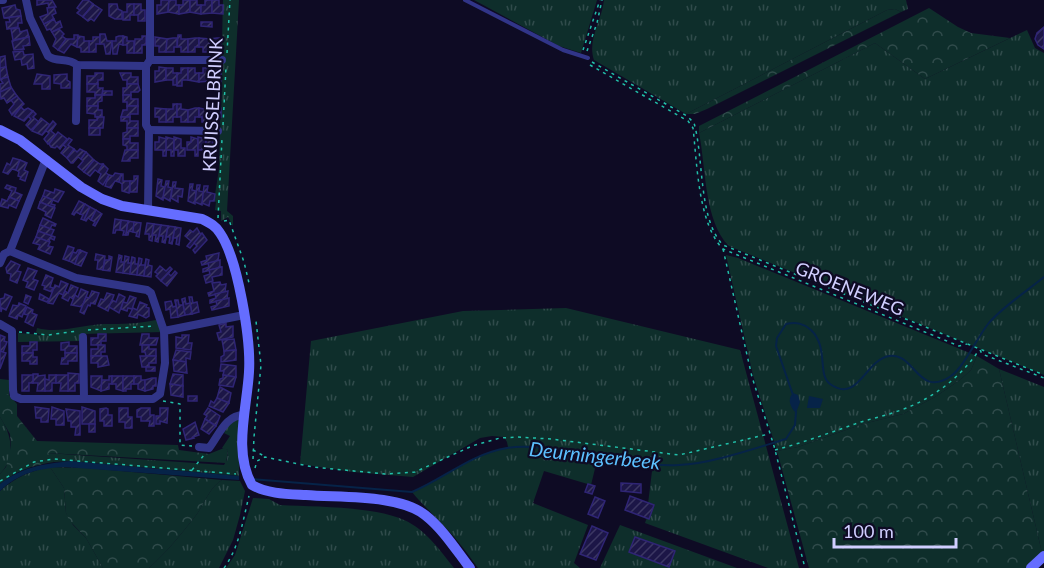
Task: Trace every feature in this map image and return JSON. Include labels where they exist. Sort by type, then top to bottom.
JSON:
[{"type":"street","points":[[26,0],[30,18],[48,56],[57,60],[72,61],[77,65],[222,60]]},
{"type":"street","points":[[148,210],[149,130],[146,125],[150,0]]},
{"type":"street","points":[[76,121],[77,65]]},
{"type":"street","points":[[0,130],[20,140],[81,187],[96,195],[122,206],[202,219],[221,234],[230,253],[244,315],[249,353],[242,449],[249,477],[264,490],[285,494],[383,501],[405,505],[423,514],[440,529],[470,568]]},
{"type":"street","points":[[149,130],[218,131]]},
{"type":"street","points":[[0,263],[4,254],[10,251],[46,159]]},
{"type":"street","points":[[0,324],[12,331],[12,390],[14,396],[21,399],[153,399],[160,394],[166,342],[151,293],[147,290],[76,278],[10,251]]},
{"type":"street","points":[[164,331],[244,315]]},
{"type":"street","points":[[83,337],[84,399]]},
{"type":"street","points":[[199,447],[209,448],[229,420],[239,414],[245,415]]},
{"type":"street","points":[[1031,568],[1044,556]]},
{"type":"lane","points":[[465,0],[562,50],[585,57]]},
{"type":"path","name":"KRUISSELBRINK","points":[[219,210],[230,0]]},
{"type":"path","points":[[601,0],[583,49],[585,57],[590,65],[688,121],[693,128],[708,225],[723,249]]},
{"type":"path","points":[[585,57],[597,23],[601,0]]},
{"type":"path","points":[[585,57],[687,116],[694,123],[707,207],[715,233],[723,245],[746,356],[772,440],[805,568]]},
{"type":"path","name":"GROENEWEG","points":[[723,245],[1044,376]]},
{"type":"path","name":"GROENEWEG","points":[[723,249],[959,346],[968,344]]},
{"type":"path","points":[[774,448],[800,443],[912,405],[944,387],[968,366],[980,349]]},
{"type":"path","points":[[157,397],[163,401],[180,404],[180,445],[199,447]]},
{"type":"path","points":[[253,450],[265,457],[313,467],[385,474],[415,472],[472,446],[500,438],[551,439],[679,455],[769,434]]},
{"type":"path","points":[[191,470],[209,448]]},
{"type":"path","points":[[224,568],[230,560],[239,536],[249,477],[258,461],[265,457]]},
{"type":"path","points":[[0,481],[34,462],[54,459],[249,477]]},
{"type":"green space","points":[[223,0],[239,0],[227,211],[233,216],[233,226],[228,217],[221,221],[221,211],[215,210],[216,202],[214,201],[219,169]]},
{"type":"green space","points":[[474,0],[597,0],[581,53],[559,46]]},
{"type":"green space","points":[[604,0],[906,0],[908,9],[901,12],[895,9],[887,10],[686,114],[594,60],[592,45]]},
{"type":"green space","points":[[929,8],[971,33],[1010,38],[925,79],[875,43],[699,133],[699,126]]},
{"type":"green space","points":[[895,9],[901,12],[707,109],[695,114],[686,114],[887,10]]},
{"type":"green space","points":[[1027,30],[1035,48],[1044,53],[1044,375],[729,246],[721,236],[710,208],[699,133],[875,43],[925,79]]},
{"type":"green space","points":[[726,255],[977,356],[971,370],[935,397],[903,414],[863,424],[798,447],[777,451],[753,375]]},
{"type":"green space","points":[[566,308],[740,350],[799,568],[768,568],[645,523],[651,506],[648,504],[653,463],[598,456],[591,485],[544,471],[533,503],[588,525],[574,563],[580,568],[478,568],[454,537],[412,492],[482,455],[508,447],[504,437],[480,438],[413,477],[353,472],[300,464],[311,341],[463,311]]},
{"type":"green space","points":[[156,320],[163,332],[81,334],[81,341],[18,342],[18,333],[42,335],[36,333],[37,328],[62,330]]},
{"type":"green space","points":[[977,356],[999,369],[1042,553],[1026,568],[809,568],[777,451],[798,447],[863,424],[903,414],[960,380],[971,370]]},
{"type":"green space","points":[[999,369],[1044,387],[1044,551],[1042,553]]},
{"type":"green space","points":[[0,379],[9,380],[9,395],[0,395]]},
{"type":"green space","points":[[0,395],[9,395],[17,404],[17,416],[37,441],[178,445],[179,450],[209,454],[224,448],[228,450],[226,463],[48,453],[54,462],[25,469],[0,484],[0,474],[6,467],[11,446],[10,434],[0,417]]},
{"type":"green space","points":[[0,417],[9,438],[10,453],[0,474]]},
{"type":"green space","points":[[239,420],[239,476],[70,461],[54,462],[47,453],[224,465],[228,450],[222,448],[230,436],[224,433],[230,423]]},
{"type":"green space","points":[[50,467],[64,488],[66,513],[73,525],[86,538],[103,568],[0,568],[0,491],[24,475]]},
{"type":"green space","points":[[50,467],[222,480],[211,491],[197,514],[180,535],[149,568],[103,568],[86,538],[69,520],[66,513],[64,488]]},
{"type":"green space","points":[[222,480],[240,481],[245,491],[233,540],[219,568],[149,568],[180,535],[197,514],[211,491]]},
{"type":"green space","points":[[253,498],[269,499],[280,505],[343,508],[391,515],[419,529],[454,568],[226,568],[235,555]]},
{"type":"green space","points":[[620,525],[737,568],[600,568]]},
{"type":"water","points":[[793,393],[798,395],[800,402],[796,413],[790,403]]},
{"type":"water","points":[[809,396],[823,399],[820,408],[807,408]]},
{"type":"water","points":[[70,461],[239,476],[239,480],[65,467],[30,473],[0,491],[0,484],[25,470]]},
{"type":"building","points":[[37,0],[52,0],[56,7],[49,8],[48,3],[37,5]]},
{"type":"building","points":[[83,0],[88,0],[93,4],[83,17],[77,13],[80,10],[77,8]]},
{"type":"building","points":[[161,0],[169,0],[168,12],[157,14],[157,5],[161,5]]},
{"type":"building","points":[[169,0],[176,0],[176,5],[179,5],[179,14],[168,12]]},
{"type":"building","points":[[183,0],[190,0],[190,12],[179,14],[179,5],[183,5]]},
{"type":"building","points":[[190,0],[197,0],[197,5],[201,5],[201,14],[190,12]]},
{"type":"building","points":[[205,0],[212,0],[212,13],[201,14],[201,5],[205,5]]},
{"type":"building","points":[[212,0],[219,0],[219,5],[223,5],[223,14],[212,13]]},
{"type":"building","points":[[93,4],[102,10],[94,21],[91,19],[88,21],[83,17]]},
{"type":"building","points":[[109,4],[117,4],[118,9],[122,11],[122,19],[109,16]]},
{"type":"building","points":[[127,4],[134,4],[134,15],[130,15],[130,20],[123,20],[123,12],[127,12]]},
{"type":"building","points":[[134,4],[141,4],[141,10],[145,10],[145,21],[138,21],[138,15],[134,15]]},
{"type":"building","points":[[15,5],[16,9],[20,10],[21,16],[4,18],[2,8]]},
{"type":"building","points":[[54,7],[56,13],[52,15],[54,19],[44,24],[40,17],[48,14],[47,8]]},
{"type":"building","points":[[21,16],[22,23],[18,23],[18,27],[7,29],[6,22],[10,22],[9,18],[4,18]]},
{"type":"building","points":[[54,19],[56,23],[60,21],[62,27],[52,32],[50,29],[47,30],[44,24]]},
{"type":"building","points":[[201,22],[212,22],[212,27],[201,26]]},
{"type":"building","points":[[1044,27],[1044,49],[1035,39],[1037,33]]},
{"type":"building","points":[[19,28],[20,32],[27,30],[29,37],[13,40],[11,29]]},
{"type":"building","points":[[59,29],[66,39],[58,50],[53,46],[56,39],[52,32]]},
{"type":"building","points":[[100,34],[105,34],[107,41],[112,41],[110,54],[106,54],[104,44],[100,44]]},
{"type":"building","points":[[74,35],[78,35],[77,47],[71,44],[64,53],[58,50],[66,39],[74,39]]},
{"type":"building","points":[[178,35],[181,35],[181,39],[188,39],[188,52],[181,52],[181,47],[177,47]]},
{"type":"building","points":[[78,36],[84,37],[84,41],[89,41],[89,52],[81,52],[81,48],[77,47]]},
{"type":"building","points":[[123,36],[123,45],[119,44],[117,54],[113,54],[112,41],[116,41],[116,37]]},
{"type":"building","points":[[123,36],[127,37],[127,41],[134,41],[134,53],[127,53],[127,45],[123,45]]},
{"type":"building","points":[[142,36],[146,36],[146,45],[142,45],[142,53],[134,53],[135,39],[142,39]]},
{"type":"building","points":[[29,37],[30,45],[23,46],[24,49],[14,50],[12,41]]},
{"type":"building","points":[[93,37],[100,37],[100,44],[96,44],[96,52],[89,52],[89,41],[93,41]]},
{"type":"building","points":[[155,37],[167,39],[166,52],[159,52],[159,46],[155,46]]},
{"type":"building","points":[[177,38],[177,47],[174,47],[174,52],[166,52],[167,39]]},
{"type":"building","points":[[199,38],[199,47],[195,47],[195,52],[188,52],[188,39]]},
{"type":"building","points":[[199,38],[210,39],[210,52],[203,52],[203,47],[199,47]]},
{"type":"building","points":[[221,38],[221,47],[217,47],[217,52],[210,52],[210,39]]},
{"type":"building","points":[[23,51],[24,55],[33,54],[34,68],[28,69],[27,64],[22,65],[21,59],[15,60],[13,52]]},
{"type":"building","points":[[5,56],[6,67],[0,68],[0,57]]},
{"type":"building","points":[[6,67],[8,77],[0,79],[0,68]]},
{"type":"building","points":[[159,67],[166,68],[166,80],[155,82],[155,71],[159,71]]},
{"type":"building","points":[[166,68],[173,68],[173,73],[177,73],[177,85],[173,85],[173,80],[166,80]]},
{"type":"building","points":[[181,68],[188,68],[188,80],[182,80],[182,86],[177,86],[177,73],[181,73]]},
{"type":"building","points":[[188,68],[195,68],[195,73],[199,73],[199,82],[188,80]]},
{"type":"building","points":[[203,68],[210,68],[210,81],[199,82],[199,73],[203,73]]},
{"type":"building","points":[[210,68],[217,68],[217,73],[221,73],[221,82],[210,81]]},
{"type":"building","points":[[95,73],[103,73],[103,80],[98,80],[98,84],[87,84],[87,76],[95,76]]},
{"type":"building","points":[[120,73],[131,73],[131,77],[138,77],[138,84],[127,84],[127,80],[123,80]]},
{"type":"building","points":[[37,74],[50,76],[50,89],[42,89],[42,84],[34,84]]},
{"type":"building","points":[[67,74],[70,88],[61,88],[61,84],[54,83],[54,75]]},
{"type":"building","points":[[8,77],[11,87],[0,92],[0,84],[3,83],[0,79]]},
{"type":"building","points":[[87,84],[98,84],[98,88],[103,88],[102,95],[87,92]]},
{"type":"building","points":[[127,84],[138,84],[140,90],[131,92],[131,95],[123,95],[123,88],[127,88]]},
{"type":"building","points":[[11,87],[17,96],[7,103],[4,98],[1,99],[0,92]]},
{"type":"building","points":[[103,91],[112,91],[112,95],[102,95]]},
{"type":"building","points":[[95,95],[102,95],[102,101],[98,102],[98,106],[87,106],[87,98],[95,98]]},
{"type":"building","points":[[123,95],[131,95],[131,99],[138,99],[138,106],[127,106],[127,102],[123,102]]},
{"type":"building","points":[[17,96],[24,104],[12,115],[9,110],[14,104],[11,100]]},
{"type":"building","points":[[173,104],[177,104],[177,117],[173,117],[173,122],[166,122],[166,109],[173,109]]},
{"type":"building","points":[[177,104],[181,104],[181,109],[188,110],[188,122],[181,122],[181,117],[177,117]]},
{"type":"building","points":[[87,106],[98,106],[98,110],[102,110],[102,117],[95,117],[95,114],[87,113]]},
{"type":"building","points":[[127,106],[138,106],[138,114],[121,117],[123,110],[127,110]]},
{"type":"building","points":[[21,107],[24,110],[28,108],[33,111],[24,121],[14,116]]},
{"type":"building","points":[[155,108],[166,109],[166,122],[159,122],[159,117],[155,117]]},
{"type":"building","points":[[199,108],[199,117],[195,117],[195,122],[188,122],[188,110]]},
{"type":"building","points":[[199,108],[210,110],[209,122],[202,122],[202,117],[199,117]]},
{"type":"building","points":[[221,108],[221,117],[217,117],[217,122],[209,122],[210,110]]},
{"type":"building","points":[[33,111],[36,114],[33,117],[39,122],[31,130],[26,125],[31,119],[28,116]]},
{"type":"building","points":[[97,117],[104,117],[103,128],[89,128],[89,120],[97,120]]},
{"type":"building","points":[[121,117],[130,117],[130,121],[138,121],[138,128],[127,128],[127,121],[121,121]]},
{"type":"building","points":[[41,118],[50,125],[42,135],[32,131]]},
{"type":"building","points":[[53,121],[56,124],[51,131],[56,135],[48,144],[44,139],[49,133],[46,131],[42,135]]},
{"type":"building","points":[[89,128],[100,128],[100,135],[89,135]]},
{"type":"building","points":[[127,128],[138,128],[138,136],[123,139],[123,133],[127,132]]},
{"type":"building","points":[[58,132],[67,139],[60,149],[57,146],[51,147],[49,144]]},
{"type":"building","points":[[159,137],[167,139],[166,156],[163,156],[163,150],[155,150],[155,142],[159,142]]},
{"type":"building","points":[[166,137],[174,139],[174,156],[171,156],[171,150],[166,150]]},
{"type":"building","points":[[174,137],[181,139],[181,148],[185,148],[185,156],[178,156],[178,150],[174,150]]},
{"type":"building","points":[[191,137],[198,139],[198,156],[195,156],[195,150],[187,150],[187,142],[191,142]]},
{"type":"building","points":[[198,137],[206,139],[206,156],[203,156],[203,150],[198,150]]},
{"type":"building","points":[[206,137],[213,139],[213,156],[210,156],[210,150],[206,150]]},
{"type":"building","points":[[69,138],[72,140],[68,145],[74,149],[67,158],[61,153],[66,147],[63,145]]},
{"type":"building","points":[[123,139],[130,139],[130,143],[138,143],[138,150],[127,150],[127,146],[123,145]]},
{"type":"building","points":[[74,149],[77,152],[80,149],[86,152],[81,159],[78,157],[71,163],[67,158]]},
{"type":"building","points":[[125,150],[138,150],[138,158],[122,161]]},
{"type":"building","points":[[86,152],[94,160],[84,172],[78,167]]},
{"type":"building","points":[[13,158],[20,160],[16,170],[12,169],[8,174],[3,172],[7,163],[10,165]]},
{"type":"building","points":[[20,160],[27,163],[24,170],[28,172],[25,181],[20,179],[19,172],[16,170]]},
{"type":"building","points":[[94,160],[103,164],[98,172],[95,170],[90,176],[84,172]]},
{"type":"building","points":[[103,164],[108,169],[106,173],[109,175],[103,185],[98,181],[101,174],[98,172]]},
{"type":"building","points":[[115,173],[121,174],[119,182],[115,181],[111,188],[105,186],[109,175],[113,176]]},
{"type":"building","points":[[123,174],[123,181],[130,181],[129,193],[122,191],[122,184],[119,182]]},
{"type":"building","points":[[134,176],[138,176],[137,192],[130,192],[130,181],[134,181]]},
{"type":"building","points":[[158,179],[162,180],[161,186],[165,187],[163,200],[156,196]]},
{"type":"building","points":[[166,181],[169,181],[168,187],[172,188],[170,201],[163,197]]},
{"type":"building","points":[[173,182],[176,182],[175,188],[183,189],[182,197],[178,196],[178,202],[171,198]]},
{"type":"building","points":[[190,184],[193,184],[192,190],[196,191],[195,204],[188,201]]},
{"type":"building","points":[[7,185],[16,188],[15,192],[22,195],[19,201],[9,197],[12,191],[5,188]]},
{"type":"building","points":[[197,185],[200,185],[199,191],[204,192],[202,205],[195,202]]},
{"type":"building","points":[[204,186],[208,186],[207,192],[215,194],[214,201],[210,201],[209,206],[202,203]]},
{"type":"building","points":[[55,189],[64,192],[58,202],[43,196],[45,190],[54,193]]},
{"type":"building","points":[[43,196],[53,200],[51,204],[55,205],[54,208],[40,202]]},
{"type":"building","points":[[9,197],[19,201],[16,208],[9,205],[8,208],[0,206],[2,199],[7,201]]},
{"type":"building","points":[[79,201],[85,204],[80,214],[76,212],[74,215],[72,214]]},
{"type":"building","points":[[40,202],[55,208],[51,218],[38,208]]},
{"type":"building","points":[[85,204],[90,207],[84,220],[81,219],[83,215],[80,214]]},
{"type":"building","points":[[90,207],[96,210],[91,220],[88,218],[86,221],[84,220]]},
{"type":"building","points":[[96,210],[102,214],[95,226],[93,225],[95,222],[91,220]]},
{"type":"building","points":[[43,218],[56,224],[55,226],[52,225],[50,229],[40,225]]},
{"type":"building","points":[[115,219],[121,220],[120,230],[113,233]]},
{"type":"building","points":[[121,220],[128,221],[126,235],[123,235],[124,231],[120,230]]},
{"type":"building","points":[[128,221],[134,222],[133,232],[129,231],[126,235]]},
{"type":"building","points":[[134,222],[141,223],[139,237],[133,232]]},
{"type":"building","points":[[147,223],[154,224],[152,241],[149,240],[149,234],[145,234]]},
{"type":"building","points":[[154,224],[161,225],[158,242],[155,241],[156,235],[152,235]]},
{"type":"building","points":[[40,225],[54,230],[51,236],[38,231]]},
{"type":"building","points":[[161,225],[168,226],[165,243],[162,242],[163,236],[159,236]]},
{"type":"building","points":[[168,226],[175,227],[172,244],[169,243],[170,237],[166,237]]},
{"type":"building","points":[[175,227],[181,228],[179,245],[176,244],[177,238],[173,238]]},
{"type":"building","points":[[197,228],[201,235],[190,248],[187,246],[191,241],[185,236],[190,230],[193,232]]},
{"type":"building","points":[[38,231],[55,237],[54,240],[50,238],[49,242],[36,237]]},
{"type":"building","points":[[202,233],[207,240],[195,253],[193,250],[197,246],[194,243]]},
{"type":"building","points":[[36,237],[50,242],[48,246],[53,247],[50,254],[38,249],[40,245],[33,243]]},
{"type":"building","points":[[68,246],[74,248],[69,261],[63,259]]},
{"type":"building","points":[[80,250],[75,264],[69,261],[73,252],[76,253]]},
{"type":"building","points":[[80,250],[87,253],[81,266],[75,264]]},
{"type":"building","points":[[219,253],[218,261],[202,265],[201,262],[207,260],[206,256]]},
{"type":"building","points":[[96,254],[105,256],[103,270],[97,269]]},
{"type":"building","points":[[119,255],[122,256],[121,262],[125,262],[123,273],[116,272]]},
{"type":"building","points":[[109,256],[112,257],[110,271],[103,270],[105,260],[109,260]]},
{"type":"building","points":[[125,256],[129,257],[128,263],[131,263],[132,257],[130,274],[123,273]]},
{"type":"building","points":[[132,257],[135,258],[135,264],[138,264],[139,258],[137,275],[130,274]]},
{"type":"building","points":[[139,258],[142,259],[141,265],[145,265],[146,259],[144,276],[137,275]]},
{"type":"building","points":[[146,259],[149,260],[148,265],[152,266],[151,277],[144,276]]},
{"type":"building","points":[[220,260],[220,268],[203,272],[203,269],[209,267],[208,263]]},
{"type":"building","points":[[11,261],[20,265],[17,271],[21,272],[17,283],[10,280],[11,274],[7,273],[6,268]]},
{"type":"building","points":[[160,266],[166,271],[170,267],[172,269],[161,281],[155,272]]},
{"type":"building","points":[[222,267],[222,275],[212,277],[213,281],[206,283],[204,276],[210,274],[209,270]]},
{"type":"building","points":[[28,268],[37,271],[33,279],[38,281],[34,290],[26,287],[28,282],[23,280]]},
{"type":"building","points":[[175,271],[177,273],[167,286],[161,281],[168,273],[171,276]]},
{"type":"building","points":[[46,275],[53,278],[50,287],[53,288],[52,292],[44,289],[45,286],[42,285]]},
{"type":"building","points":[[61,281],[68,284],[63,295],[59,293],[53,304],[48,303],[55,285],[59,287]]},
{"type":"building","points":[[220,282],[221,285],[226,284],[225,292],[209,296],[208,293],[214,291],[212,283]]},
{"type":"building","points":[[71,285],[78,288],[73,299],[70,297],[68,301],[62,298],[65,291],[68,293]]},
{"type":"building","points":[[81,289],[88,292],[82,307],[71,305],[75,295],[78,297]]},
{"type":"building","points":[[92,291],[99,293],[95,304],[88,305],[84,314],[80,312],[86,297],[89,298]]},
{"type":"building","points":[[228,291],[227,299],[210,303],[210,300],[216,298],[215,294]]},
{"type":"building","points":[[107,293],[114,295],[108,311],[98,306]]},
{"type":"building","points":[[5,294],[12,297],[6,310],[2,308],[1,312],[0,299],[4,298]]},
{"type":"building","points":[[40,294],[49,299],[47,302],[39,299]]},
{"type":"building","points":[[119,294],[125,297],[119,313],[109,307],[112,300],[116,302]]},
{"type":"building","points":[[26,295],[31,297],[28,304],[24,302]]},
{"type":"building","points":[[130,296],[136,298],[132,309],[128,308],[127,311],[121,309],[123,302],[127,303]]},
{"type":"building","points":[[189,297],[192,297],[193,303],[197,302],[199,312],[192,314]]},
{"type":"building","points":[[185,298],[186,304],[190,303],[192,314],[185,315],[182,299]]},
{"type":"building","points":[[229,298],[229,306],[212,310],[211,307],[217,305],[216,301]]},
{"type":"building","points":[[182,299],[185,315],[178,317],[175,300],[178,300],[179,305],[183,305]]},
{"type":"building","points":[[175,300],[178,317],[171,318],[170,309],[166,310],[165,302],[171,301],[173,307],[176,306]]},
{"type":"building","points":[[140,302],[149,308],[149,316],[146,318],[138,314],[137,318],[129,316],[133,308],[137,310]]},
{"type":"building","points":[[19,303],[26,306],[22,317],[18,315],[17,319],[9,316],[13,305],[18,306]]},
{"type":"building","points":[[27,307],[37,315],[33,326],[25,322],[28,315],[24,314]]},
{"type":"building","points":[[226,323],[226,327],[233,326],[233,337],[219,340],[217,333],[221,332],[219,325]]},
{"type":"building","points":[[98,334],[106,334],[106,341],[101,341],[101,345],[91,345],[91,338],[98,338]]},
{"type":"building","points":[[142,334],[149,334],[149,338],[158,338],[156,345],[140,345]]},
{"type":"building","points":[[0,335],[5,337],[4,341],[7,342],[3,352],[0,351]]},
{"type":"building","points":[[182,335],[189,335],[188,343],[192,343],[191,350],[176,348],[176,337],[182,338]]},
{"type":"building","points":[[234,339],[236,350],[224,351],[222,340]]},
{"type":"building","points":[[30,342],[37,342],[37,350],[33,350],[33,353],[22,353],[22,346],[30,346]]},
{"type":"building","points":[[69,342],[69,346],[77,346],[77,353],[65,353],[65,350],[61,350],[61,343]]},
{"type":"building","points":[[98,345],[105,345],[105,352],[101,352],[101,356],[91,356],[91,349],[98,349]]},
{"type":"building","points":[[142,345],[149,345],[149,349],[156,349],[156,356],[146,356],[145,352],[142,352]]},
{"type":"building","points":[[176,350],[191,352],[190,359],[186,358],[186,362],[173,360]]},
{"type":"building","points":[[236,350],[236,360],[221,362],[224,351]]},
{"type":"building","points":[[0,351],[6,353],[0,369]]},
{"type":"building","points":[[22,353],[33,353],[33,357],[37,357],[37,364],[22,361]]},
{"type":"building","points":[[65,353],[77,353],[77,361],[61,364]]},
{"type":"building","points":[[91,356],[107,356],[109,365],[98,367],[98,363],[91,363]]},
{"type":"building","points":[[140,356],[156,356],[156,363],[149,363],[149,367],[142,367]]},
{"type":"building","points":[[173,360],[186,362],[187,373],[174,371]]},
{"type":"building","points":[[221,364],[236,366],[236,377],[223,375],[224,371],[220,371]]},
{"type":"building","points":[[146,367],[155,367],[155,371],[146,371]]},
{"type":"building","points":[[68,373],[79,374],[79,383],[75,383],[75,391],[68,391]]},
{"type":"building","points":[[33,374],[45,375],[45,391],[37,391],[38,383],[33,383]]},
{"type":"building","points":[[173,374],[183,375],[183,386],[170,384]]},
{"type":"building","points":[[22,375],[33,375],[33,383],[29,383],[29,391],[22,391]]},
{"type":"building","points":[[49,375],[56,375],[56,383],[52,383],[52,391],[45,391],[45,379],[49,380]]},
{"type":"building","points":[[56,375],[68,375],[68,391],[60,391],[61,383],[56,383]]},
{"type":"building","points":[[223,375],[236,377],[233,387],[219,385]]},
{"type":"building","points":[[91,376],[102,376],[101,391],[91,387]]},
{"type":"building","points":[[109,376],[112,376],[112,384],[109,384],[109,389],[101,391],[102,380],[109,380]]},
{"type":"building","points":[[112,376],[123,376],[123,391],[116,389],[116,384],[112,384]]},
{"type":"building","points":[[123,376],[134,376],[134,384],[131,384],[131,389],[126,389],[126,391],[123,391]]},
{"type":"building","points":[[134,376],[141,376],[141,380],[145,380],[145,391],[138,389],[138,384],[134,384]]},
{"type":"building","points":[[156,378],[156,386],[145,391],[145,380]]},
{"type":"building","points":[[170,384],[183,386],[183,397],[171,395]]},
{"type":"building","points":[[220,387],[231,393],[229,403],[217,398]]},
{"type":"building","points":[[188,396],[197,396],[197,401],[188,401]]},
{"type":"building","points":[[217,398],[229,403],[223,412],[209,406],[211,401],[214,403]]},
{"type":"building","points":[[35,407],[49,409],[48,422],[41,422],[41,418],[36,418]]},
{"type":"building","points":[[52,407],[64,411],[64,425],[56,425],[56,419],[51,419]]},
{"type":"building","points":[[82,407],[95,411],[95,424],[82,424]]},
{"type":"building","points":[[106,408],[108,415],[112,415],[112,426],[104,426],[104,421],[100,421],[100,409]]},
{"type":"building","points":[[119,408],[128,408],[128,417],[132,417],[132,428],[125,428],[125,422],[119,422]]},
{"type":"building","points":[[150,408],[150,415],[154,415],[154,426],[149,426],[150,421],[141,421],[141,417],[137,417],[137,410]]},
{"type":"building","points":[[160,408],[168,408],[167,423],[160,421],[160,424],[156,424],[156,416],[160,416]]},
{"type":"building","points":[[208,408],[220,416],[216,426],[205,419],[207,416],[204,414]]},
{"type":"building","points":[[66,409],[80,411],[80,435],[75,435],[76,427],[71,427]]},
{"type":"building","points":[[205,419],[216,426],[209,434],[201,429]]},
{"type":"building","points":[[195,422],[199,435],[186,440],[183,429]]},
{"type":"building","points":[[89,424],[95,424],[95,432],[89,432]]},
{"type":"building","points":[[621,483],[641,484],[641,493],[621,491]]},
{"type":"building","points":[[588,484],[595,486],[592,494],[585,492]]},
{"type":"building","points":[[630,496],[654,505],[649,519],[625,510]]},
{"type":"building","points":[[595,497],[605,501],[598,518],[588,514]]},
{"type":"building","points":[[592,526],[608,533],[596,560],[580,554]]},
{"type":"building","points":[[635,537],[675,551],[669,567],[629,552]]},
{"type":"waterway","name":"Deurningerbeek","points":[[793,395],[776,346],[777,338],[786,324],[799,324],[811,330],[820,344],[826,380],[840,389],[848,389],[855,385],[881,359],[889,356],[905,361],[924,379],[940,382],[951,376],[961,366],[993,318],[1044,277]]},
{"type":"waterway","name":"Deurningerbeek","points":[[252,479],[412,492],[482,455],[520,447],[544,448],[649,464],[691,464],[733,455],[786,439],[795,425],[796,412]]}]
